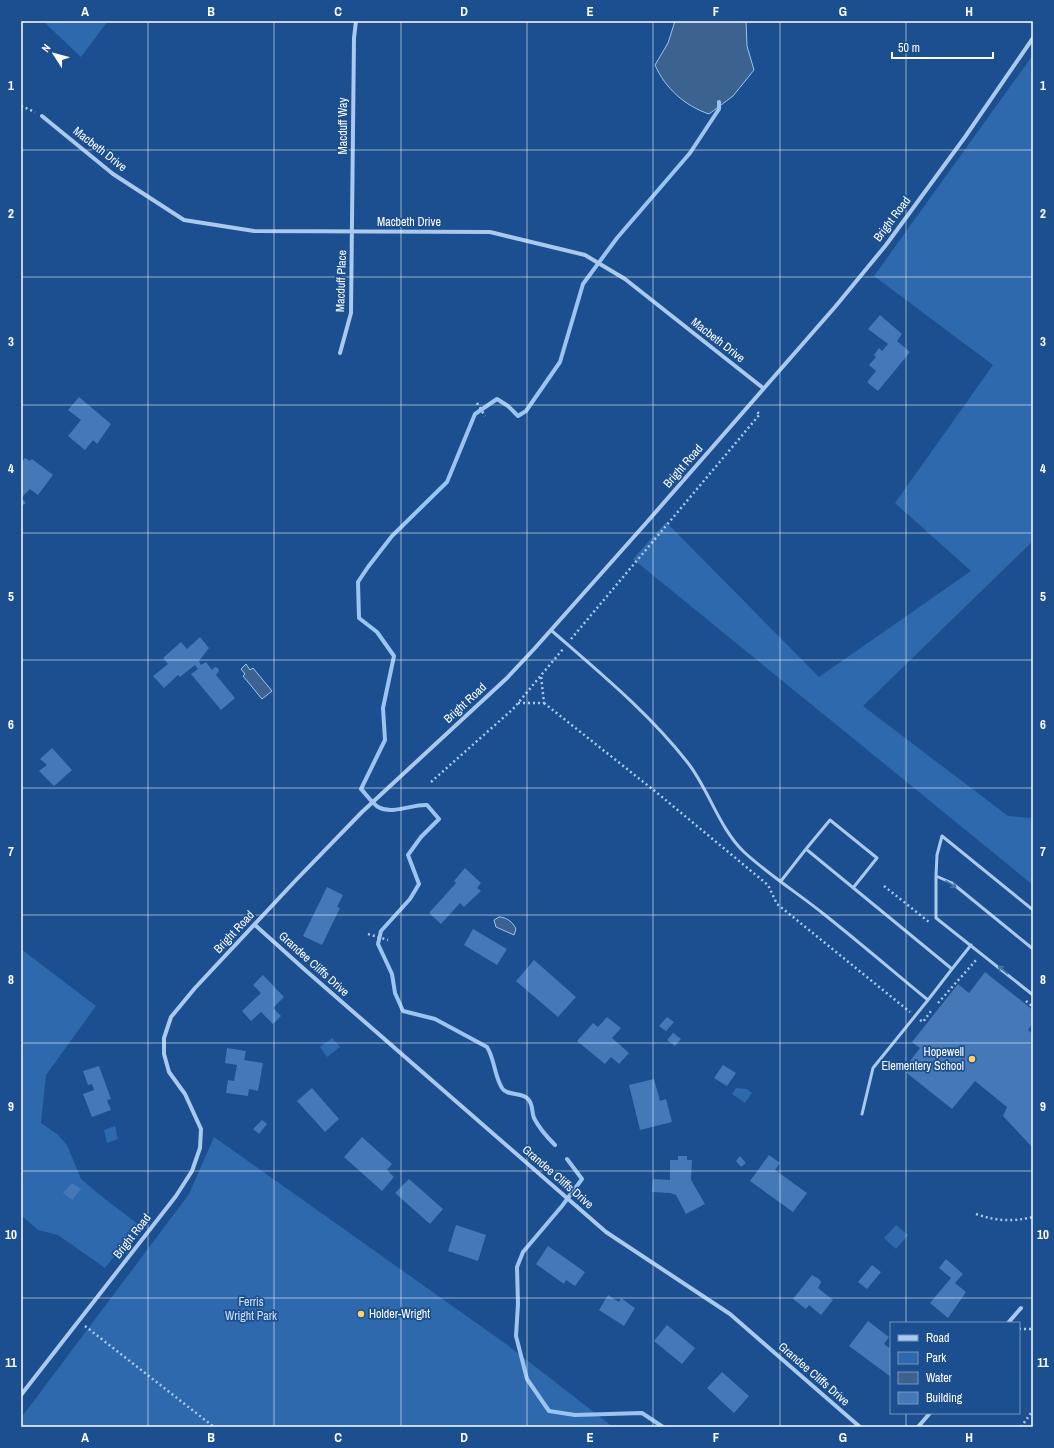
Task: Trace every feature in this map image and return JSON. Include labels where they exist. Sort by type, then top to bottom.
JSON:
[{"type":"street","name":"Macduff Way","points":[[353,232],[354,38],[356,21]]},
{"type":"street","name":"Bright Road","points":[[21,1395],[176,1196],[192,1170],[200,1148],[200,1129],[185,1094],[169,1072],[164,1054],[164,1038],[171,1017],[195,988],[362,812],[386,788],[507,678],[552,631],[835,307],[886,245],[965,137],[1033,38]]},
{"type":"street","name":"Macbeth Drive","points":[[42,116],[113,174],[184,220],[254,231],[490,232],[585,255],[625,279],[763,388]]},
{"type":"street","name":"Macduff Place","points":[[340,353],[351,314],[353,232]]},
{"type":"street","name":"Grandee Cliffs Drive","points":[[255,925],[606,1232],[730,1314],[860,1427]]},
{"type":"street","points":[[1009,1322],[1021,1308]]},
{"type":"street","points":[[918,1427],[929,1414]]},
{"type":"lane","points":[[552,631],[600,673],[675,746],[696,774],[725,826],[744,851],[826,915],[928,1000]]},
{"type":"lane","points":[[781,881],[830,820],[877,858],[853,888]]},
{"type":"lane","points":[[1033,910],[942,836],[937,855],[936,918],[1033,995]]},
{"type":"lane","points":[[806,849],[952,969]]},
{"type":"lane","points":[[936,876],[952,883],[1033,949]]},
{"type":"lane","points":[[862,1114],[873,1068],[971,945]]},
{"type":"path","points":[[21,106],[42,116]]},
{"type":"path","points":[[477,403],[485,416]]},
{"type":"path","points":[[431,782],[517,703],[541,676],[760,414],[748,405]]},
{"type":"path","points":[[541,676],[544,703]]},
{"type":"path","points":[[517,703],[544,703],[656,792],[768,885],[777,904],[915,1016]]},
{"type":"path","points":[[368,934],[388,940]]},
{"type":"path","points":[[936,1004],[976,960],[979,951]]},
{"type":"path","points":[[976,1214],[993,1220],[1018,1220],[1033,1217]]},
{"type":"path","points":[[78,1321],[214,1427]]},
{"type":"path","points":[[1020,1329],[1033,1330]]},
{"type":"path","points":[[1021,1427],[1033,1410]]},
{"type":"green space","points":[[43,21],[108,21],[81,57]]},
{"type":"green space","points":[[1033,55],[1033,541],[863,706],[1008,816],[1033,818],[1033,885],[633,559],[666,522],[819,677],[971,571],[895,503],[993,365],[874,276]]},
{"type":"green space","points":[[21,949],[96,1006],[46,1075],[41,1123],[57,1134],[67,1145],[81,1179],[139,1225],[105,1268],[58,1235],[38,1230],[21,1215]]},
{"type":"green space","points":[[332,1038],[340,1047],[327,1057],[320,1047]]},
{"type":"green space","points":[[736,1088],[747,1089],[752,1093],[745,1103],[732,1094]]},
{"type":"green space","points":[[115,1126],[118,1139],[107,1143],[104,1130]]},
{"type":"green space","name":"Ferris Wright Park","points":[[214,1137],[506,1344],[613,1427],[21,1427],[21,1418],[189,1194]]},
{"type":"green space","points":[[896,1225],[908,1235],[896,1249],[884,1238]]},
{"type":"water","points":[[675,21],[746,21],[747,46],[754,70],[733,96],[709,114],[700,111],[684,101],[670,89],[655,65],[668,43]]},
{"type":"water","points":[[246,664],[250,670],[253,668],[272,691],[262,699],[243,676],[245,674],[241,669]]},
{"type":"water","points":[[499,917],[507,919],[513,924],[516,929],[514,935],[496,927],[494,920]]},
{"type":"building","points":[[880,315],[902,334],[897,341],[910,352],[878,391],[867,382],[876,371],[869,365],[876,357],[874,355],[879,348],[882,351],[888,344],[868,329]]},
{"type":"building","points":[[79,397],[111,424],[97,444],[93,440],[85,450],[68,436],[81,420],[68,410]]},
{"type":"building","points":[[25,458],[30,461],[32,459],[53,475],[38,495],[30,489],[21,498],[21,463]]},
{"type":"building","points":[[21,498],[26,503],[21,506]]},
{"type":"building","points":[[200,637],[209,648],[199,661],[201,665],[206,662],[212,670],[215,667],[218,668],[219,671],[216,675],[235,698],[221,710],[191,674],[198,669],[195,665],[180,677],[178,675],[164,688],[153,676],[168,664],[163,658],[181,642],[187,649]]},
{"type":"building","points":[[52,748],[72,770],[54,786],[39,771],[47,765],[40,759]]},
{"type":"building","points":[[465,868],[481,883],[477,888],[481,891],[464,907],[460,903],[441,924],[429,913],[456,883],[454,881]]},
{"type":"building","points":[[327,887],[343,895],[337,907],[340,908],[322,945],[303,936]]},
{"type":"building","points":[[473,929],[507,949],[497,965],[464,945]]},
{"type":"building","points":[[534,960],[576,997],[558,1017],[516,981]]},
{"type":"building","name":"Hopewell Elementery School","points":[[985,972],[1033,1010],[1033,1023],[1028,1030],[1033,1034],[1033,1148],[1003,1116],[1007,1107],[975,1081],[952,1109],[903,1070],[920,1048],[912,1042],[958,984],[969,993]]},
{"type":"building","points":[[263,975],[284,997],[273,1008],[281,1016],[273,1024],[261,1012],[251,1021],[242,1011],[261,993],[253,985]]},
{"type":"building","points":[[607,1017],[621,1028],[612,1038],[629,1053],[619,1064],[611,1057],[605,1064],[577,1041],[593,1023],[598,1027]]},
{"type":"building","points":[[667,1017],[674,1022],[666,1031],[659,1026]]},
{"type":"building","points":[[673,1033],[681,1039],[675,1046],[667,1040]]},
{"type":"building","points":[[227,1048],[246,1051],[244,1060],[263,1063],[258,1091],[249,1089],[248,1096],[226,1093],[228,1080],[234,1081],[237,1065],[225,1063]]},
{"type":"building","points":[[723,1065],[736,1073],[727,1086],[714,1078]]},
{"type":"building","points":[[99,1066],[111,1099],[107,1100],[111,1110],[92,1117],[83,1094],[94,1090],[92,1084],[88,1085],[83,1071]]},
{"type":"building","points":[[654,1079],[660,1101],[666,1099],[672,1122],[640,1130],[629,1085]]},
{"type":"building","points":[[312,1088],[339,1119],[325,1132],[297,1101]]},
{"type":"building","points":[[262,1120],[267,1124],[259,1134],[253,1129]]},
{"type":"building","points":[[362,1137],[392,1164],[387,1170],[394,1177],[382,1191],[344,1157]]},
{"type":"building","points":[[769,1155],[780,1163],[775,1170],[807,1193],[793,1212],[750,1181]]},
{"type":"building","points":[[678,1156],[687,1156],[687,1160],[692,1160],[691,1180],[705,1204],[686,1214],[676,1195],[670,1193],[652,1192],[653,1179],[670,1180],[670,1160],[678,1160]]},
{"type":"building","points":[[740,1156],[746,1163],[741,1167],[736,1161]]},
{"type":"building","points":[[409,1179],[443,1209],[430,1224],[395,1193]]},
{"type":"building","points":[[72,1183],[81,1189],[72,1200],[63,1193]]},
{"type":"building","points":[[456,1225],[486,1235],[478,1261],[448,1251]]},
{"type":"building","points":[[548,1246],[585,1272],[575,1286],[566,1280],[564,1284],[536,1264]]},
{"type":"building","points":[[946,1259],[963,1274],[955,1283],[966,1292],[948,1318],[930,1303],[951,1278],[939,1268]]},
{"type":"building","points":[[872,1265],[881,1272],[867,1289],[858,1282]]},
{"type":"building","points":[[812,1275],[821,1282],[818,1288],[833,1300],[821,1315],[809,1305],[806,1309],[793,1299]]},
{"type":"building","points":[[608,1295],[619,1302],[621,1298],[635,1308],[624,1326],[599,1310]]},
{"type":"building","points":[[868,1321],[889,1337],[884,1344],[890,1348],[890,1376],[849,1346]]},
{"type":"building","points":[[667,1325],[695,1348],[682,1364],[654,1341]]},
{"type":"building","points":[[722,1372],[749,1396],[734,1413],[707,1388]]},
{"type":"waterway","points":[[555,1145],[536,1122],[533,1115],[532,1105],[529,1100],[524,1096],[507,1092],[502,1088],[497,1078],[492,1057],[487,1047],[435,1019],[403,1011],[395,993],[392,974],[378,944],[381,931],[410,899],[419,884],[408,855],[421,837],[439,819],[427,805],[396,810],[378,807],[361,789],[385,740],[383,708],[394,656],[377,632],[359,618],[358,582],[392,536],[447,482],[475,414],[497,399],[508,406],[518,416],[526,411],[560,362],[583,284],[617,238],[690,153],[719,109],[719,102]]},
{"type":"waterway","points":[[567,1159],[582,1179],[562,1206],[523,1252],[517,1267],[518,1304],[516,1336],[527,1379],[549,1411],[575,1415],[642,1413],[663,1427]]},
{"type":"place","name":"Hopewell Elementery School","points":[[972,1059]]},
{"type":"place","name":"Holder-Wright","points":[[361,1314]]}]
